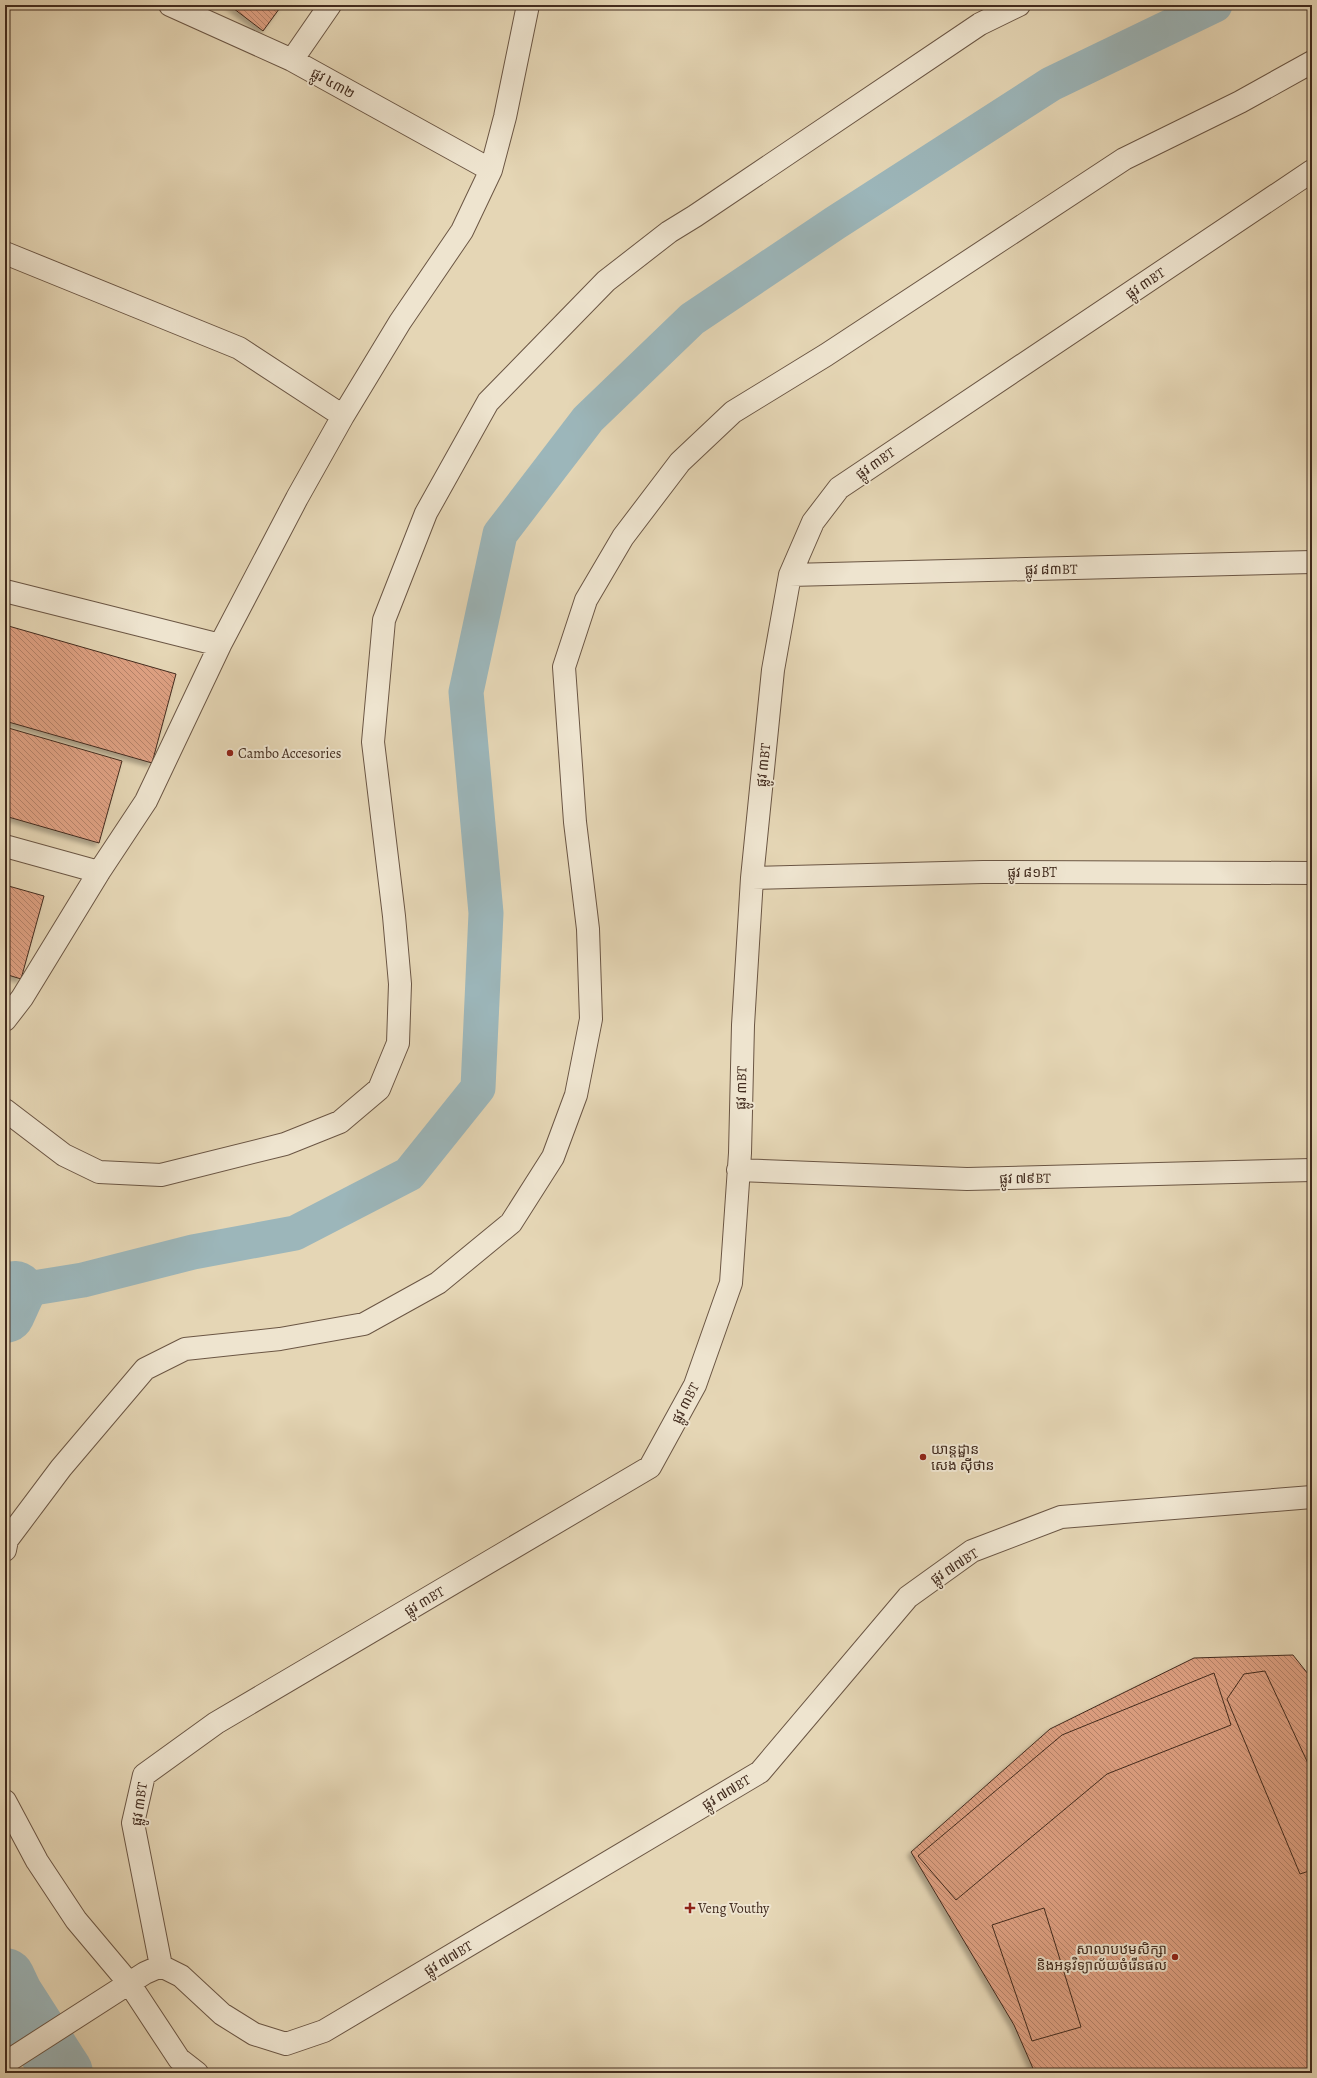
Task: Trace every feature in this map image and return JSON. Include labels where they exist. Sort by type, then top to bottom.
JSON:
[{"type":"street","name":"ផ្លូវ ៤៣២","points":[[170,5],[292,60],[491,170]]},
{"type":"street","points":[[292,60],[330,5]]},
{"type":"street","points":[[5,1020],[22,998],[99,872],[146,801],[220,646],[297,498],[343,416],[400,322],[462,231],[491,170],[528,5]]},
{"type":"street","points":[[5,1110],[64,1155],[99,1172],[161,1175],[285,1144],[340,1122],[379,1089],[398,1043],[400,984],[394,916],[373,742],[384,620],[426,512],[488,402],[606,281],[669,232],[696,216],[980,24],[1019,5]]},
{"type":"street","points":[[5,1550],[7,1540],[61,1468],[145,1369],[185,1349],[280,1339],[364,1324],[438,1283],[511,1223],[553,1157],[576,1095],[591,1019],[588,929],[575,822],[564,667],[586,600],[623,537],[680,462],[733,412],[826,355],[1124,159],[1240,102],[1312,62]]},
{"type":"street","name":"ផ្លូវ ៣BT","points":[[161,1966],[133,1823],[144,1775],[216,1723],[650,1467],[696,1385],[731,1283],[738,1170],[743,1025],[752,878],[773,670],[790,575],[813,522],[839,488],[1312,171]]},
{"type":"street","points":[[5,253],[239,348],[343,416]]},
{"type":"street","name":"ផ្លូវ ៨៣BT","points":[[790,575],[1312,562]]},
{"type":"street","points":[[5,591],[220,646]]},
{"type":"street","points":[[5,846],[99,872]]},
{"type":"street","name":"ផ្លូវ ៨១BT","points":[[752,878],[983,872],[1312,873]]},
{"type":"street","name":"ផ្លូវ ៧៩BT","points":[[738,1170],[967,1179],[1312,1170]]},
{"type":"street","name":"ផ្លូវ ៧៧BT","points":[[161,1966],[181,1976],[222,2014],[254,2034],[286,2044],[324,2031],[760,1772],[908,1597],[972,1552],[1060,1517],[1312,1497]]},
{"type":"street","points":[[5,1801],[37,1861],[121,1988],[179,2059],[196,2073]]},
{"type":"street","points":[[5,2063],[121,1988],[161,1966]]},
{"type":"building","points":[[229,5],[282,5],[263,31]]},
{"type":"building","points":[[5,625],[176,674],[152,763],[5,721]]},
{"type":"building","points":[[5,727],[122,761],[99,843],[5,816]]},
{"type":"building","points":[[5,885],[44,896],[21,979],[5,974]]},
{"type":"building","points":[[1293,1655],[1312,1679],[1312,2073],[1035,2073],[1014,2025],[911,1852],[1050,1729],[1194,1658]]},
{"type":"building","points":[[1265,1671],[1312,1772],[1312,1870],[1300,1874],[1227,1699],[1244,1674]]},
{"type":"building","points":[[1214,1673],[1231,1725],[1107,1774],[956,1900],[918,1856],[1062,1735]]},
{"type":"building","points":[[1044,1908],[1081,2027],[1032,2041],[992,1925]]},
{"type":"waterway","points":[[15,1291],[83,1280],[193,1252],[295,1233],[409,1174],[478,1088],[486,913],[466,692],[500,534],[588,419],[692,319],[835,223],[1051,84],[1215,5]]},
{"type":"waterway","points":[[5,1288],[15,1291]]},
{"type":"waterway","points":[[5,1313],[15,1291]]},
{"type":"waterway","points":[[5,1978],[13,1995],[63,2073]]},
{"type":"place","name":"Cambo Accesories","points":[[230,753]]},
{"type":"place","name":"យាន្ដដ្ឋាន សេង ស៊ីថាន","points":[[923,1457]]},
{"type":"place","name":"Veng Vouthy","points":[[690,1908]]},
{"type":"place","name":"សាលាបឋមសិក្សា និងអនុវិទ្យាល័យចំរើនផល","points":[[1175,1957]]}]
